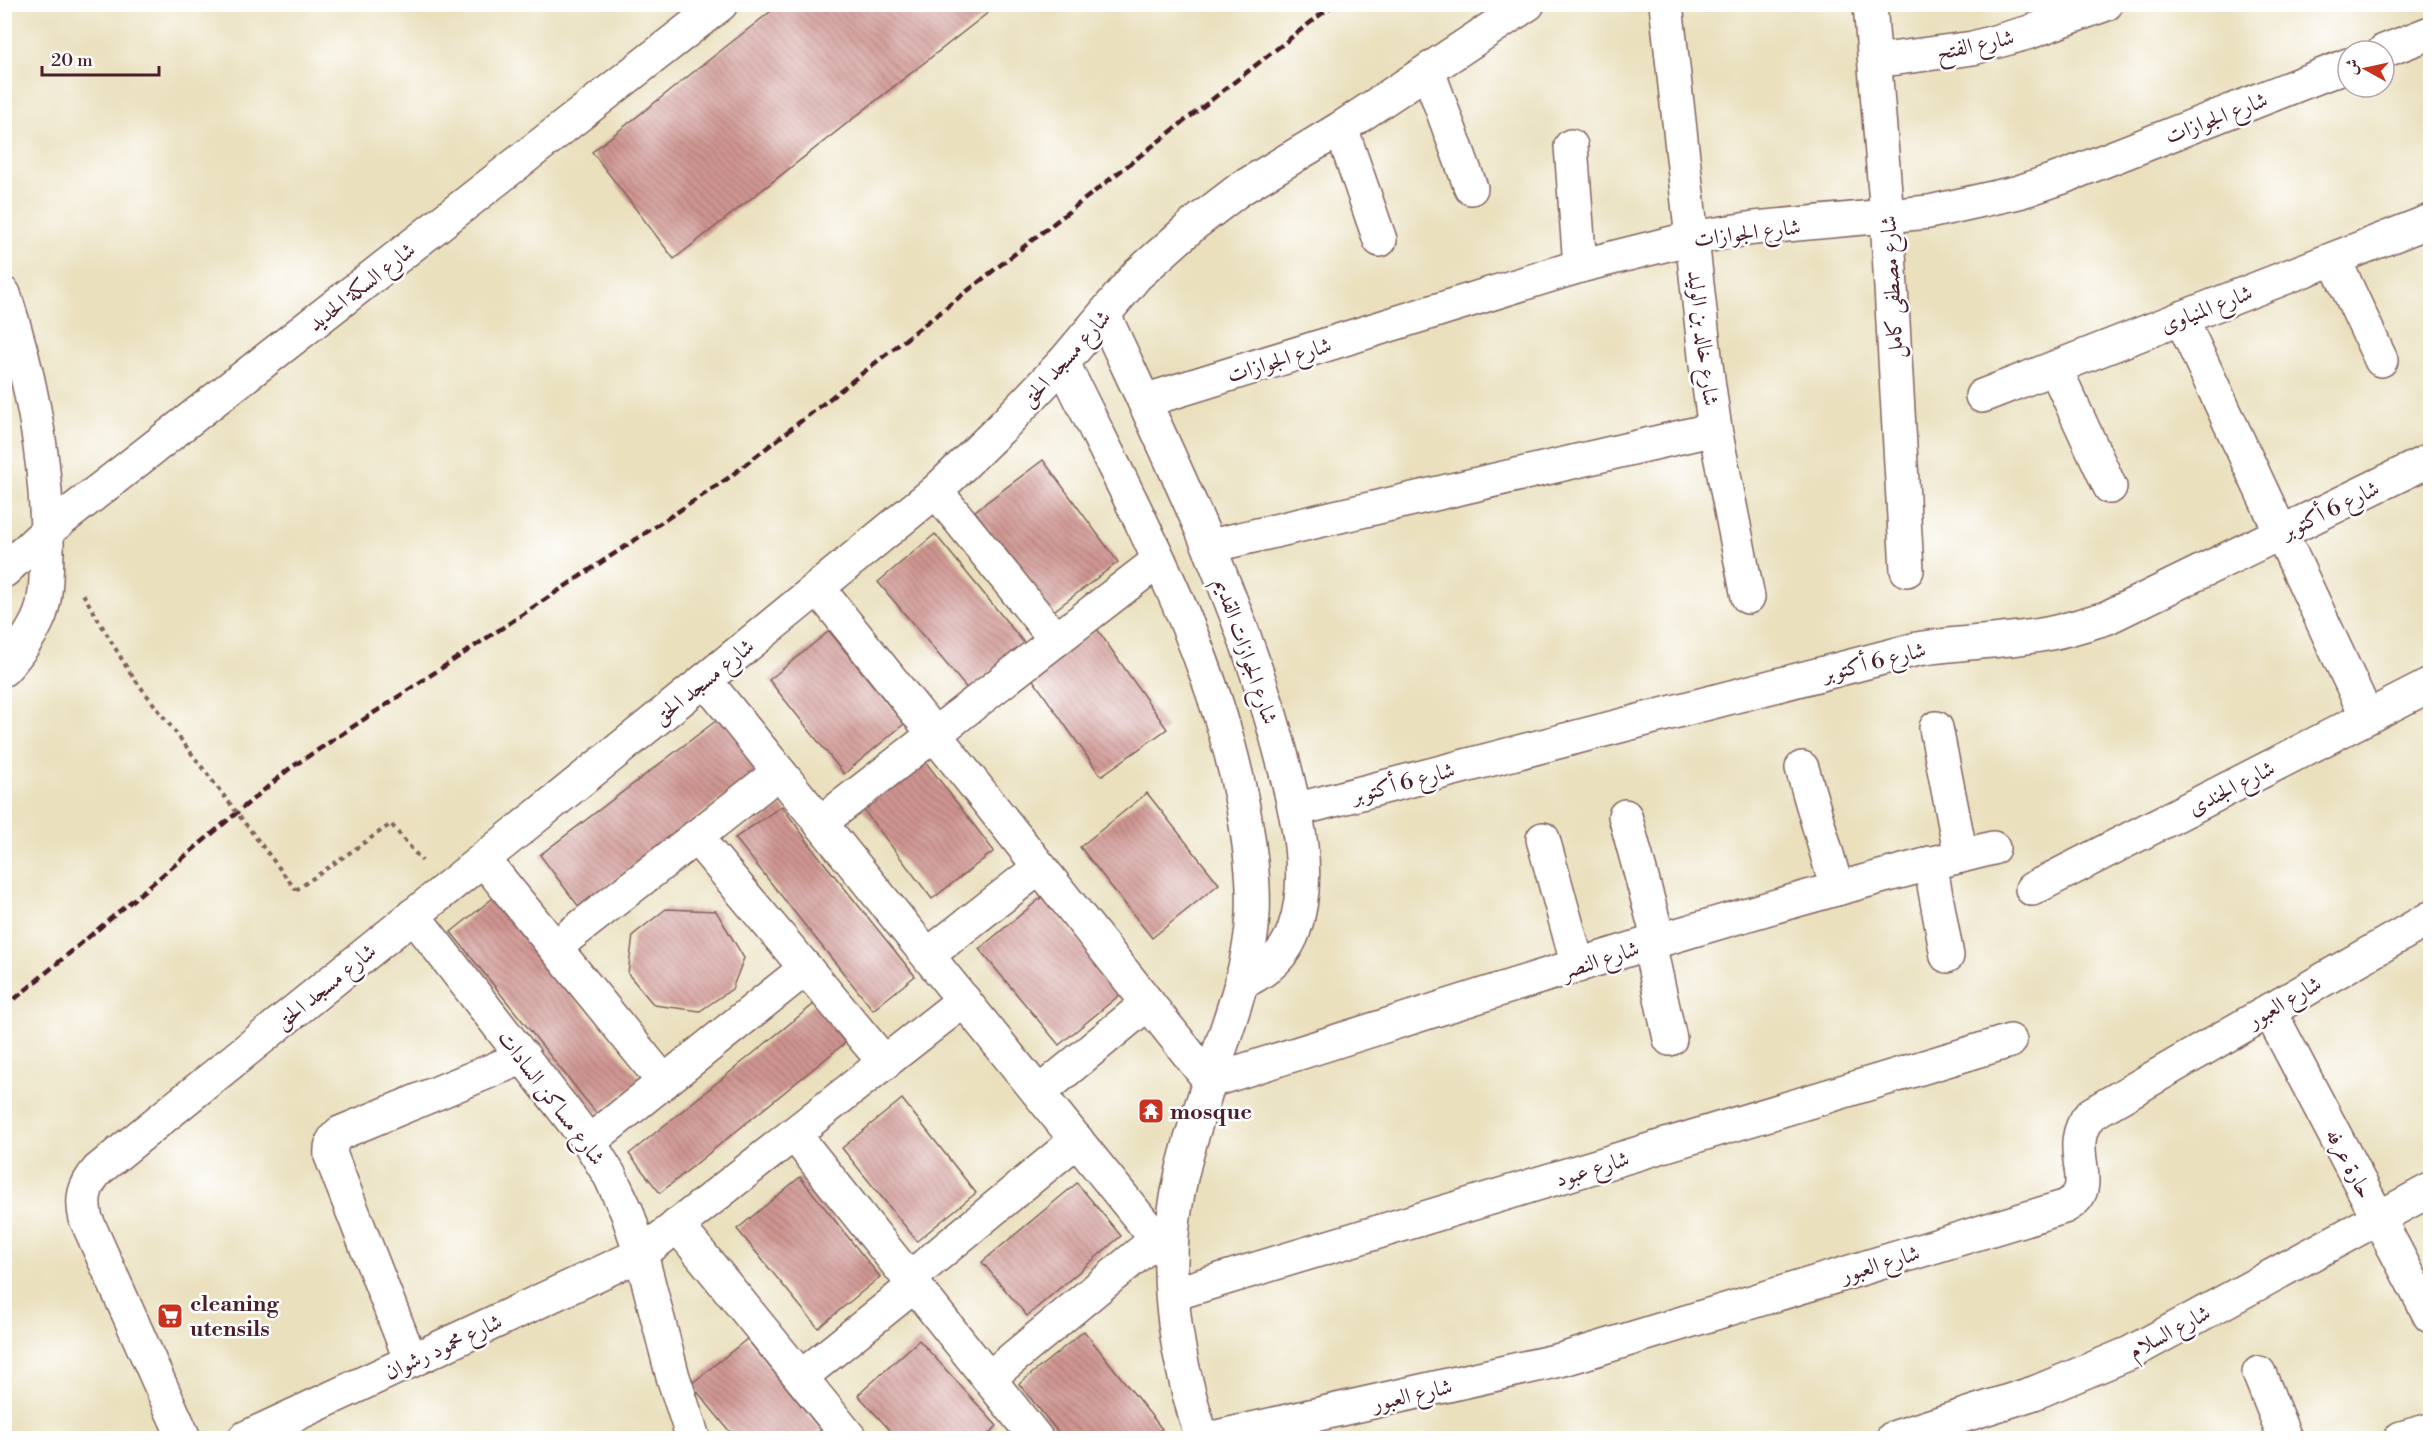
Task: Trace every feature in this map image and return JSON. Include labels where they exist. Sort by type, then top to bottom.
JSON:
[{"type":"street","name":"شارع السكة الحديد","points":[[4,571],[47,531],[721,4]]},
{"type":"street","name":"شارع مسجد الحق","points":[[184,1438],[86,1219],[82,1206],[84,1193],[89,1180],[98,1170],[705,680],[936,490],[1000,429],[1063,363],[1137,275],[1193,225],[1240,189],[1341,128],[1528,4]]},
{"type":"street","name":"شارع خالد بن الوليد","points":[[1666,4],[1715,429],[1748,597]]},
{"type":"street","name":"شارع مصطفى كامل","points":[[1870,4],[1887,217],[1907,570]]},
{"type":"street","name":"شارع الفتح","points":[[1875,61],[1973,48],[2030,32],[2106,4]]},
{"type":"street","points":[[2396,46],[2430,33]]},
{"type":"street","name":"شارع الجوازات","points":[[1144,401],[1580,266],[1692,238],[1754,228],[1887,217],[1940,210],[2019,192],[2063,177],[2336,70]]},
{"type":"street","points":[[1428,71],[1472,188]]},
{"type":"street","points":[[1341,128],[1380,240]]},
{"type":"street","points":[[1570,146],[1580,266]]},
{"type":"street","name":"شارع المنياوى","points":[[1982,396],[2430,221]]},
{"type":"street","points":[[2334,259],[2381,360]]},
{"type":"street","points":[[4,294],[41,451],[47,531],[46,586],[40,615],[23,647],[4,669]]},
{"type":"street","name":"شارع الجوازات القديم","points":[[1104,315],[1210,546],[1258,676],[1295,810],[1302,849],[1302,890],[1294,930],[1286,947],[1274,962],[1259,975],[1241,983]]},
{"type":"street","points":[[2181,318],[2367,717]]},
{"type":"street","name":"شارع الجوازات القديم","points":[[1063,363],[1183,612],[1221,715],[1246,823],[1253,878],[1254,914],[1250,949],[1185,1160],[1164,1248],[1173,1294],[1177,1340],[1202,1438]]},
{"type":"street","points":[[2055,368],[2110,487]]},
{"type":"street","points":[[1210,546],[1715,429]]},
{"type":"street","name":"شارع 6 أكتوبر","points":[[1295,810],[1917,649],[1956,643],[2033,637],[2106,618],[2430,460]]},
{"type":"street","points":[[936,490],[1056,640]]},
{"type":"street","points":[[820,823],[1158,561]]},
{"type":"street","points":[[818,588],[1210,1081]]},
{"type":"street","points":[[705,680],[1164,1248],[989,1378]]},
{"type":"street","name":"شارع الجندى","points":[[2032,889],[2430,685]]},
{"type":"street","points":[[1936,728],[1961,856]]},
{"type":"street","points":[[1802,768],[1837,889]]},
{"type":"street","points":[[555,947],[779,772]]},
{"type":"street","points":[[1625,816],[1654,942],[1670,1039]]},
{"type":"street","points":[[696,837],[885,1063]]},
{"type":"street","points":[[1544,839],[1578,966]]},
{"type":"street","name":"شارع النصر","points":[[1210,1081],[1654,942],[1930,863],[1993,848]]},
{"type":"street","points":[[483,859],[664,1082]]},
{"type":"street","points":[[1930,863],[1947,956]]},
{"type":"street","points":[[928,955],[1040,867]]},
{"type":"street","name":"شارع مساكن السادات","points":[[413,915],[589,1142],[614,1185],[627,1212],[641,1254],[673,1377],[693,1438]]},
{"type":"street","name":"شارع العبور","points":[[1212,1438],[1564,1359],[2064,1207],[2072,1203],[2082,1188],[2083,1179],[2077,1145],[2083,1123],[2091,1114],[2430,918]]},
{"type":"street","points":[[589,1142],[806,968]]},
{"type":"street","name":"شارع محمود رشوان","points":[[245,1438],[641,1254],[964,1000]]},
{"type":"street","points":[[1039,1093],[1148,1003]]},
{"type":"street","name":"حارة عرفه","points":[[2269,1010],[2430,1316]]},
{"type":"street","name":"شارع عبود","points":[[1173,1294],[2010,1041]]},
{"type":"street","points":[[411,1361],[331,1156],[330,1148],[340,1132],[524,1057]]},
{"type":"street","points":[[794,1134],[1036,1438]]},
{"type":"street","points":[[801,1377],[1077,1140]]},
{"type":"street","name":"شارع السلام","points":[[1893,1438],[2034,1393],[2130,1353],[2430,1190]]},
{"type":"street","points":[[677,1225],[850,1438]]},
{"type":"street","points":[[2259,1373],[2285,1438]]},
{"type":"street","points":[[2401,1438],[2430,1430]]},
{"type":"path","points":[[86,599],[130,673],[296,890],[392,824],[445,889]]},
{"type":"building","points":[[780,4],[999,4],[674,259],[592,152]]},
{"type":"building","points":[[1043,460],[1118,562],[1051,613],[975,511]]},
{"type":"building","points":[[935,534],[1025,644],[969,691],[878,582]]},
{"type":"building","points":[[1097,629],[1167,729],[1101,776],[1031,677]]},
{"type":"building","points":[[829,631],[904,724],[844,774],[769,680]]},
{"type":"building","points":[[721,717],[761,769],[579,907],[540,855]]},
{"type":"building","points":[[924,760],[994,851],[932,899],[862,808]]},
{"type":"building","points":[[1147,793],[1219,884],[1152,938],[1080,847]]},
{"type":"building","points":[[782,806],[813,849],[915,976],[873,1010],[735,838]]},
{"type":"building","points":[[1042,897],[1122,993],[1059,1045],[979,949]]},
{"type":"building","points":[[493,898],[640,1079],[597,1114],[451,932]]},
{"type":"building","points":[[666,909],[716,911],[744,958],[732,989],[700,1011],[654,1005],[628,974],[633,935]]},
{"type":"building","points":[[814,1004],[845,1043],[660,1193],[629,1154]]},
{"type":"building","points":[[902,1099],[976,1193],[917,1241],[842,1148]]},
{"type":"building","points":[[800,1177],[880,1277],[818,1328],[737,1229]]},
{"type":"building","points":[[1077,1183],[1121,1236],[1027,1316],[982,1262]]},
{"type":"building","points":[[1084,1331],[1162,1429],[1151,1438],[1063,1438],[1019,1384]]},
{"type":"building","points":[[747,1339],[821,1430],[810,1438],[735,1438],[691,1384]]},
{"type":"building","points":[[919,1340],[997,1426],[984,1438],[897,1438],[858,1395]]},
{"type":"railway","points":[[4,1008],[289,769],[727,479],[1334,4]]},
{"type":"place","name":"mosque","points":[[1151,1111]]},
{"type":"place","name":"cleaning utensils","points":[[170,1316]]}]
